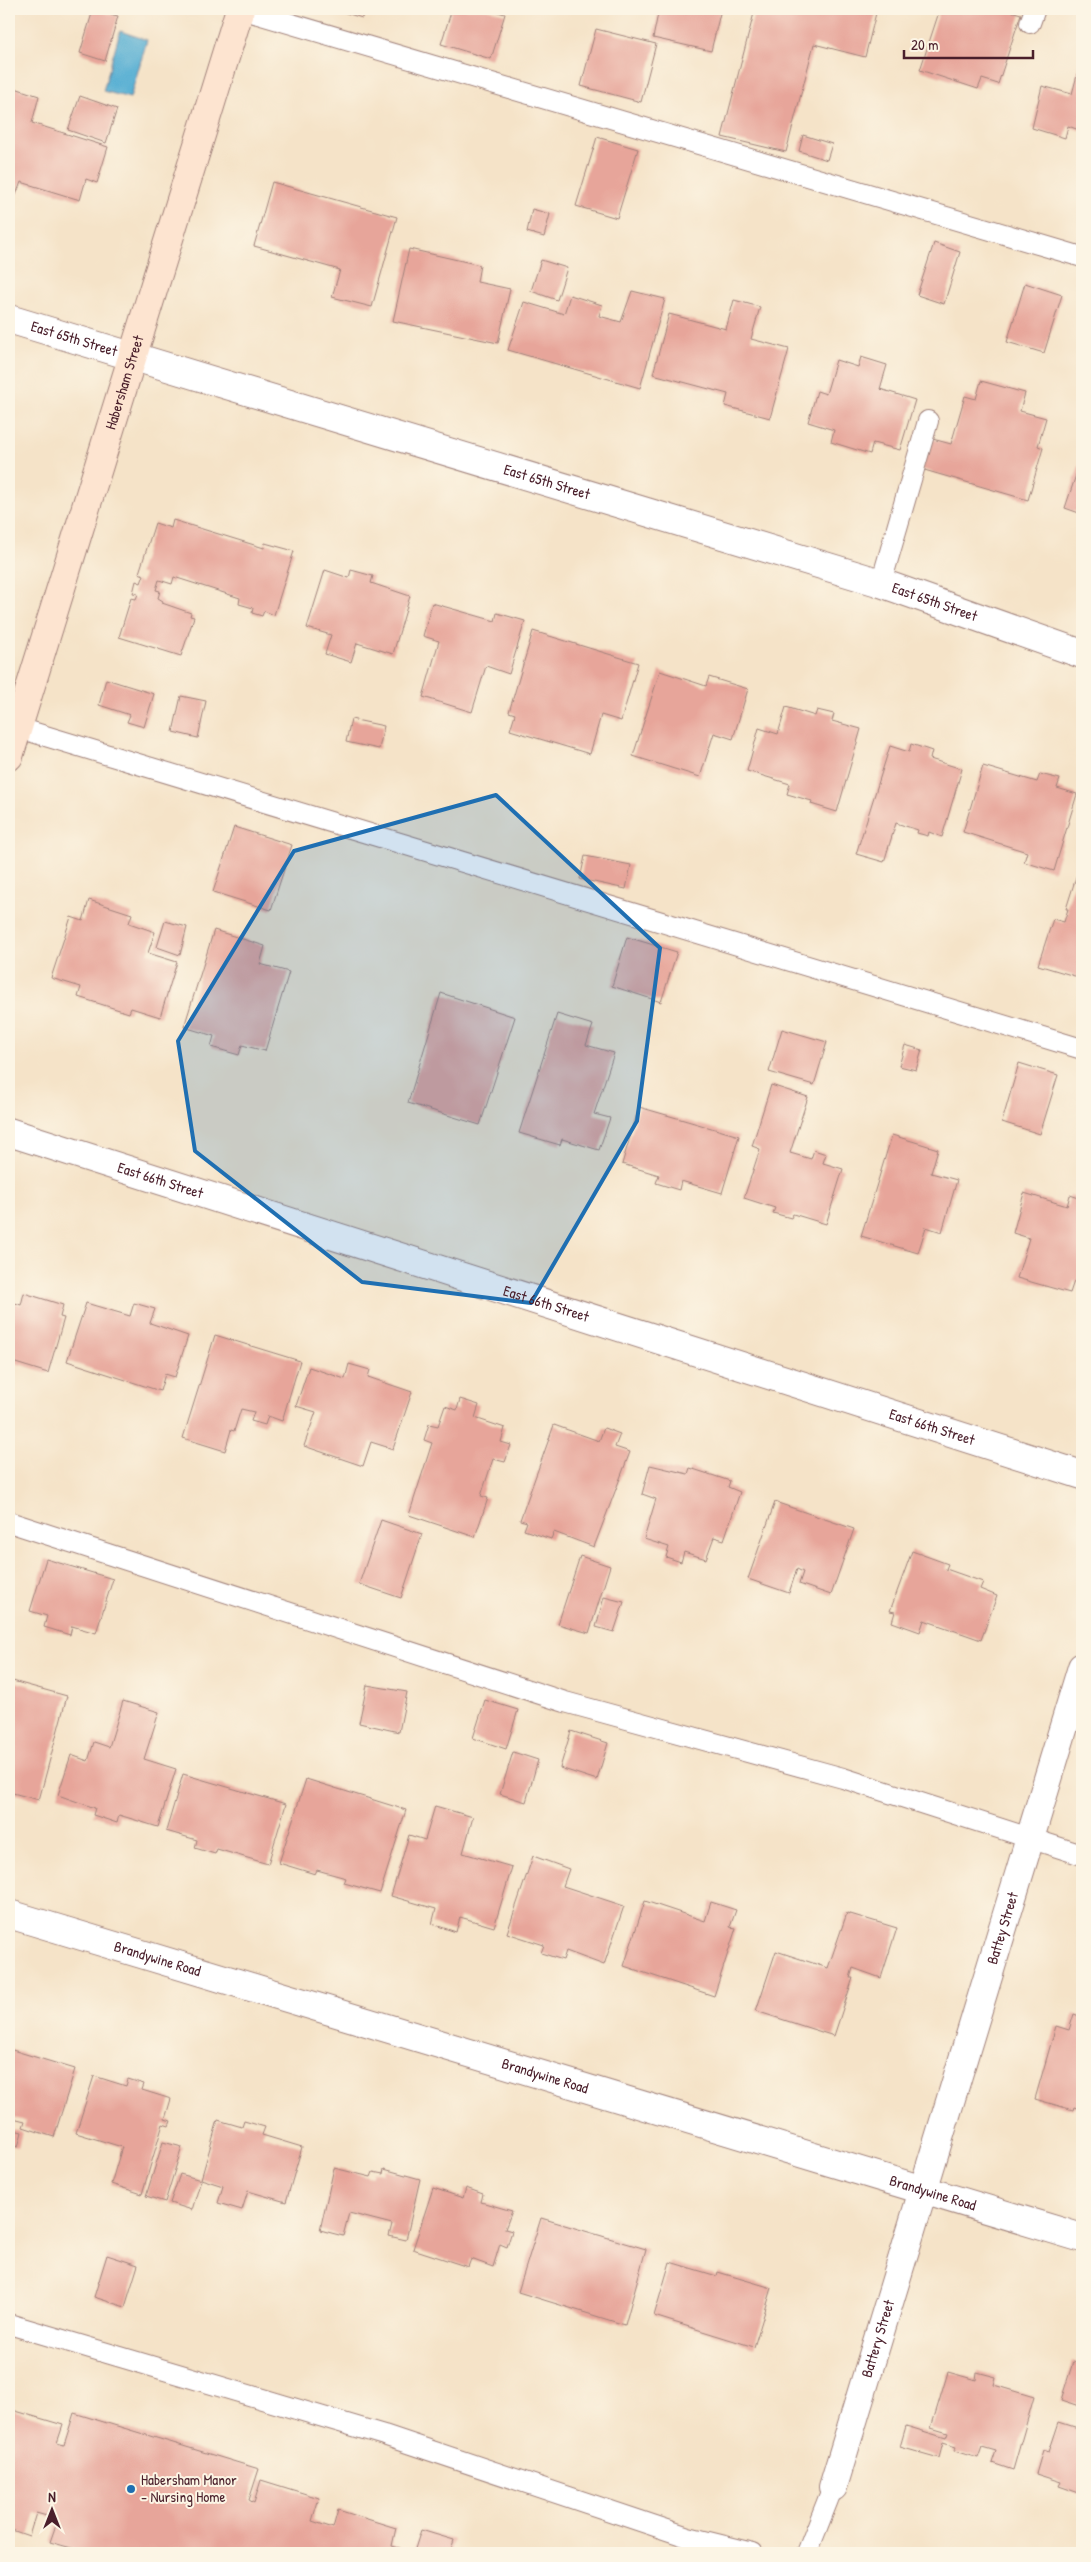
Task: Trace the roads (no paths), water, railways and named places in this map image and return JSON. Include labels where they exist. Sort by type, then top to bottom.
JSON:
[{"type":"street","name":"Habersham Street","points":[[9,756],[13,726],[133,355],[240,9]]},
{"type":"street","name":"East 65th Street","points":[[9,319],[881,583],[1082,654]]},
{"type":"street","name":"East 66th Street","points":[[9,1132],[1082,1475]]},
{"type":"street","name":"Battey Street","points":[[924,2191],[1082,1667]]},
{"type":"street","name":"Brandywine Road","points":[[9,1914],[1082,2238]]},
{"type":"street","name":"Battery Street","points":[[832,2487],[924,2191]]},
{"type":"lane","points":[[240,9],[1082,257]]},
{"type":"lane","points":[[881,583],[928,421]]},
{"type":"lane","points":[[13,726],[1082,1050]]},
{"type":"lane","points":[[9,1522],[565,1702],[843,1778],[1082,1855]]},
{"type":"lane","points":[[9,2324],[384,2435],[688,2537],[754,2553]]},
{"type":"lane","points":[[807,2553],[832,2487]]},
{"type":"water","points":[[120,31],[147,40],[130,98],[103,91]]},
{"type":"place","name":"Habersham Manor - Nursing Home","points":[[131,2489]]}]
